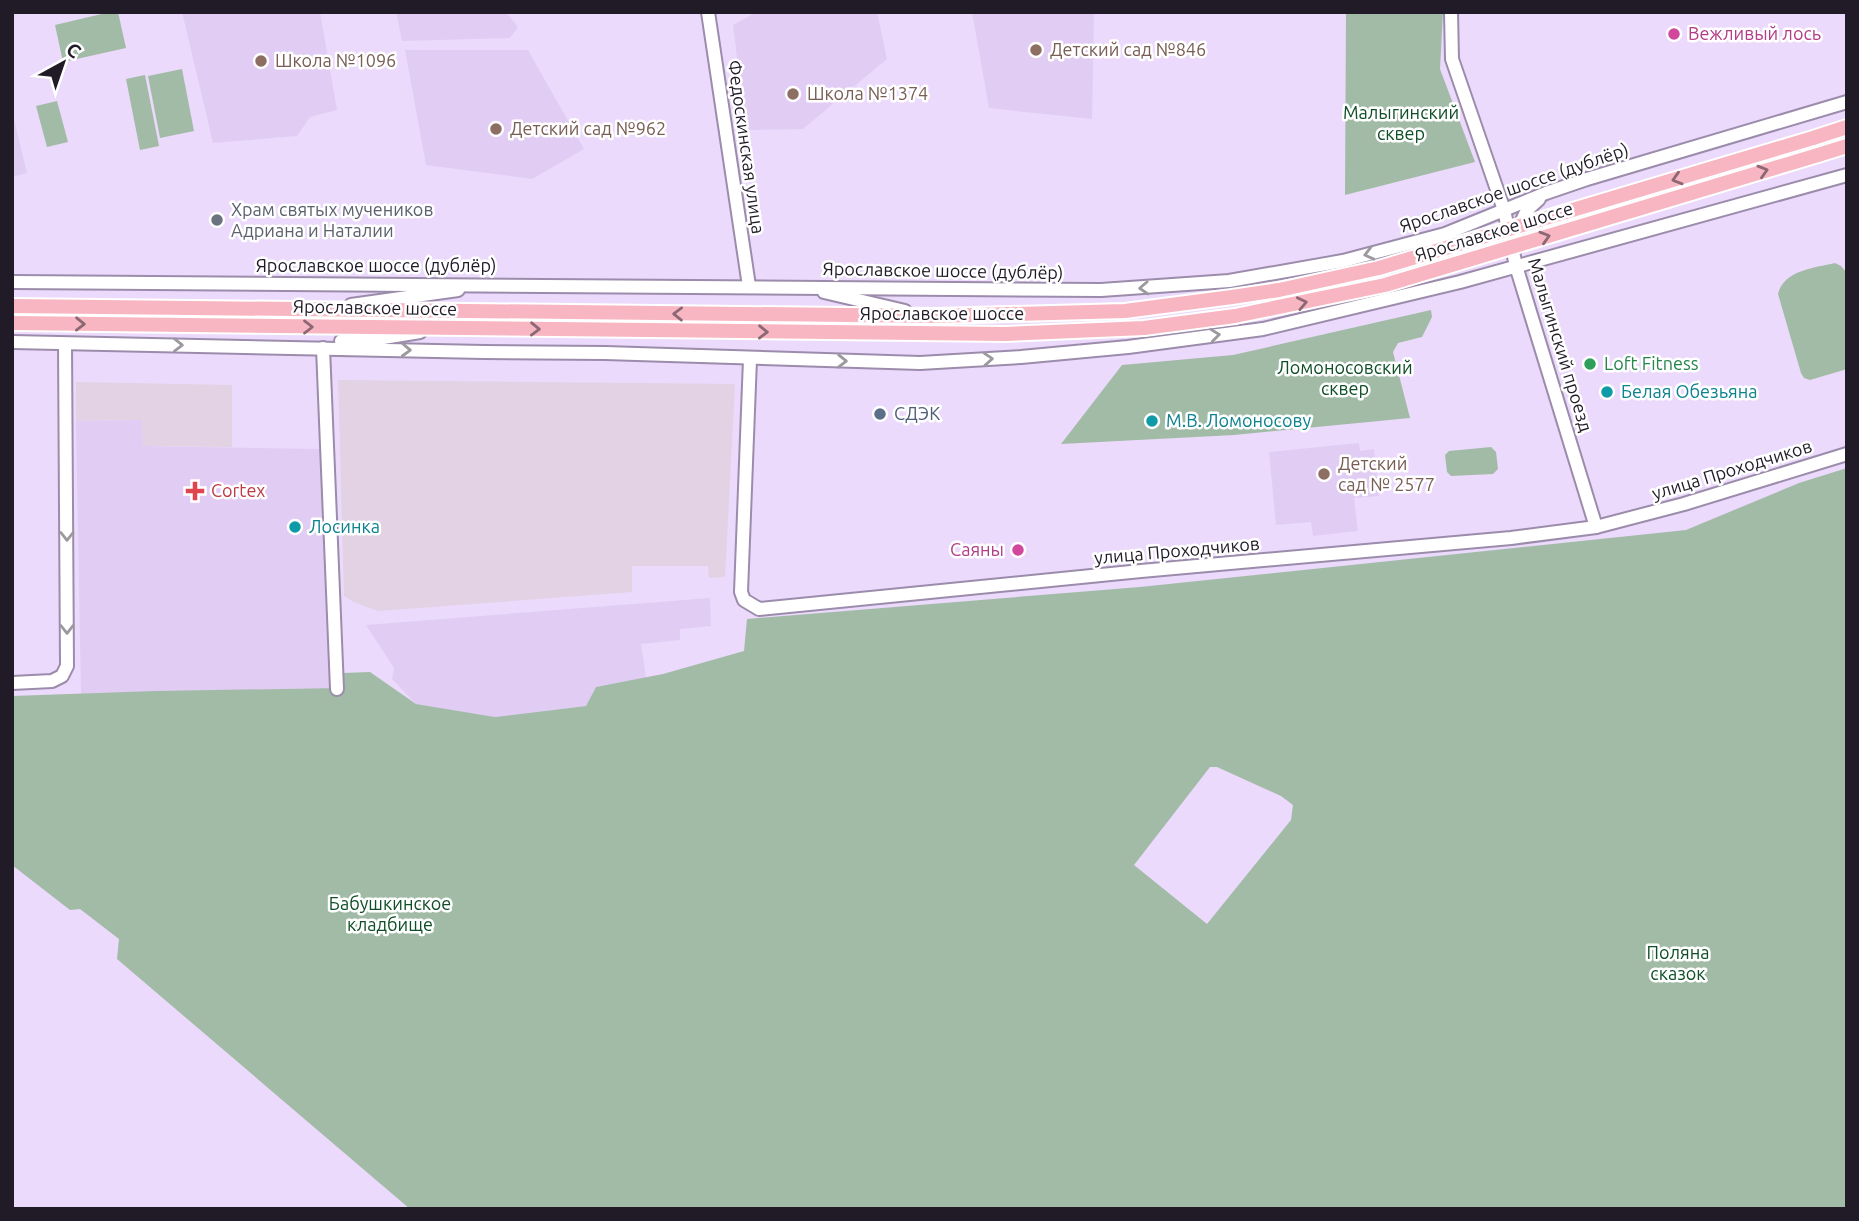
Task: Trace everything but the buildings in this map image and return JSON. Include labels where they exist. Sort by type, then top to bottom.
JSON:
[{"type":"main road","name":"Ярославское шоссе","points":[[12,306],[936,316],[1125,311],[1279,290],[1379,268],[1847,127]]},
{"type":"main road","name":"Ярославское шоссе","points":[[12,323],[1005,334],[1144,328],[1235,316],[1385,285],[1847,146]]},
{"type":"street","name":"Федоскинская улица","points":[[709,12],[749,286]]},
{"type":"street","name":"Малыгинский проезд","points":[[1451,12],[1451,59],[1504,211],[1515,260],[1596,527]]},
{"type":"street","name":"Ярославское шоссе (дублёр)","points":[[12,282],[1101,290],[1170,287],[1230,281],[1343,261],[1445,234],[1546,193],[1847,102]]},
{"type":"street","points":[[12,342],[605,353],[920,363],[1128,346],[1263,329],[1460,282],[1515,260],[1611,242],[1847,175]]},
{"type":"street","points":[[1515,260],[1517,229],[1521,220],[1527,210],[1546,193]]},
{"type":"street","points":[[1445,234],[1471,243],[1475,251],[1473,269],[1460,282]]},
{"type":"street","points":[[319,310],[486,284]]},
{"type":"street","points":[[806,287],[888,308],[936,316]]},
{"type":"street","points":[[295,347],[324,342],[377,339],[441,328]]},
{"type":"street","points":[[12,683],[52,681],[62,676],[67,666],[65,344]]},
{"type":"street","points":[[323,348],[337,689]]},
{"type":"street","name":"улица Проходчиков","points":[[750,359],[741,592],[744,600],[759,609],[1511,538],[1596,527],[1684,504],[1847,454]]},
{"type":"shaded area","name":"Школа №1096","points":[[182,12],[320,12],[337,110],[310,117],[297,136],[213,143]]},
{"type":"shaded area","points":[[396,12],[506,12],[518,27],[510,38],[402,41]]},
{"type":"shaded area","name":"Школа №1374","points":[[757,12],[877,12],[887,59],[803,129],[746,130],[733,25]]},
{"type":"shaded area","name":"Детский сад №846","points":[[972,12],[1094,12],[1092,119],[989,108]]},
{"type":"shaded area","name":"Детский сад №962","points":[[405,50],[528,50],[584,149],[532,179],[426,165]]},
{"type":"shaded area","points":[[12,111],[27,173],[12,177]]},
{"type":"shaded area","points":[[338,380],[735,384],[725,577],[709,578],[708,566],[632,566],[632,592],[378,611],[354,602],[344,596]]},
{"type":"shaded area","points":[[76,382],[232,385],[232,447],[142,446],[141,420],[76,421]]},
{"type":"shaded area","points":[[142,420],[143,446],[320,449],[331,689],[81,694],[76,421]]},
{"type":"shaded area","name":"Детский сад № 2577","points":[[1359,443],[1360,451],[1374,449],[1379,496],[1354,498],[1358,531],[1313,536],[1311,522],[1276,525],[1269,452]]},
{"type":"shaded area","points":[[710,598],[711,626],[680,629],[680,640],[641,644],[646,678],[596,687],[586,706],[495,717],[416,704],[392,679],[394,668],[366,625]]},
{"type":"green space","points":[[118,12],[126,48],[63,62],[55,25]]},
{"type":"green space","name":"Малыгинский сквер","points":[[1346,12],[1443,12],[1440,69],[1475,162],[1345,195]]},
{"type":"green space","points":[[182,69],[194,131],[160,138],[148,76]]},
{"type":"green space","points":[[145,75],[159,146],[140,150],[126,79]]},
{"type":"green space","points":[[57,101],[68,142],[47,147],[36,106]]},
{"type":"green space","points":[[1835,263],[1847,273],[1847,369],[1810,380],[1804,378],[1801,373],[1778,294],[1781,286],[1793,275]]},
{"type":"green space","name":"Ломоносовский сквер","points":[[1431,310],[1432,317],[1422,337],[1398,343],[1393,352],[1410,418],[1234,435],[1061,444],[1122,365],[1233,355]]},
{"type":"green space","points":[[1491,447],[1496,452],[1498,469],[1493,474],[1451,476],[1447,472],[1445,455],[1449,451]]},
{"type":"green space","points":[[1847,468],[1847,1209],[410,1209],[117,959],[119,939],[80,909],[70,910],[12,865],[12,696],[341,688],[343,673],[370,672],[416,704],[495,717],[586,706],[596,687],[663,674],[744,651],[747,619],[1140,587],[1686,530],[1799,483]],"holes":[[[1210,767],[1217,767],[1281,796],[1293,805],[1291,820],[1207,924],[1134,865]]]},
{"type":"place","name":"Вежливый лось","points":[[1674,34]]},
{"type":"place","name":"Детский сад №846","points":[[1036,50]]},
{"type":"place","name":"Школа №1096","points":[[261,61]]},
{"type":"place","name":"Школа №1374","points":[[793,94]]},
{"type":"place","name":"Детский сад №962","points":[[496,129]]},
{"type":"place","name":"Храм святых мучеников Адриана и Наталии","points":[[217,220]]},
{"type":"place","name":"Loft Fitness","points":[[1590,364]]},
{"type":"place","name":"Белая Обезьяна","points":[[1607,392]]},
{"type":"place","name":"СДЭК","points":[[880,414]]},
{"type":"place","name":"М.В. Ломоносову","points":[[1152,421]]},
{"type":"place","name":"Детский сад № 2577","points":[[1324,474]]},
{"type":"place","name":"Cortex","points":[[195,491]]},
{"type":"place","name":"Лосинка","points":[[295,527]]},
{"type":"place","name":"Саяны","points":[[1018,550]]},
{"type":"park label","name":"Бабушкинское кладбище","points":[[390,914]]},
{"type":"park label","name":"Поляна сказок","points":[[1678,963]]}]
